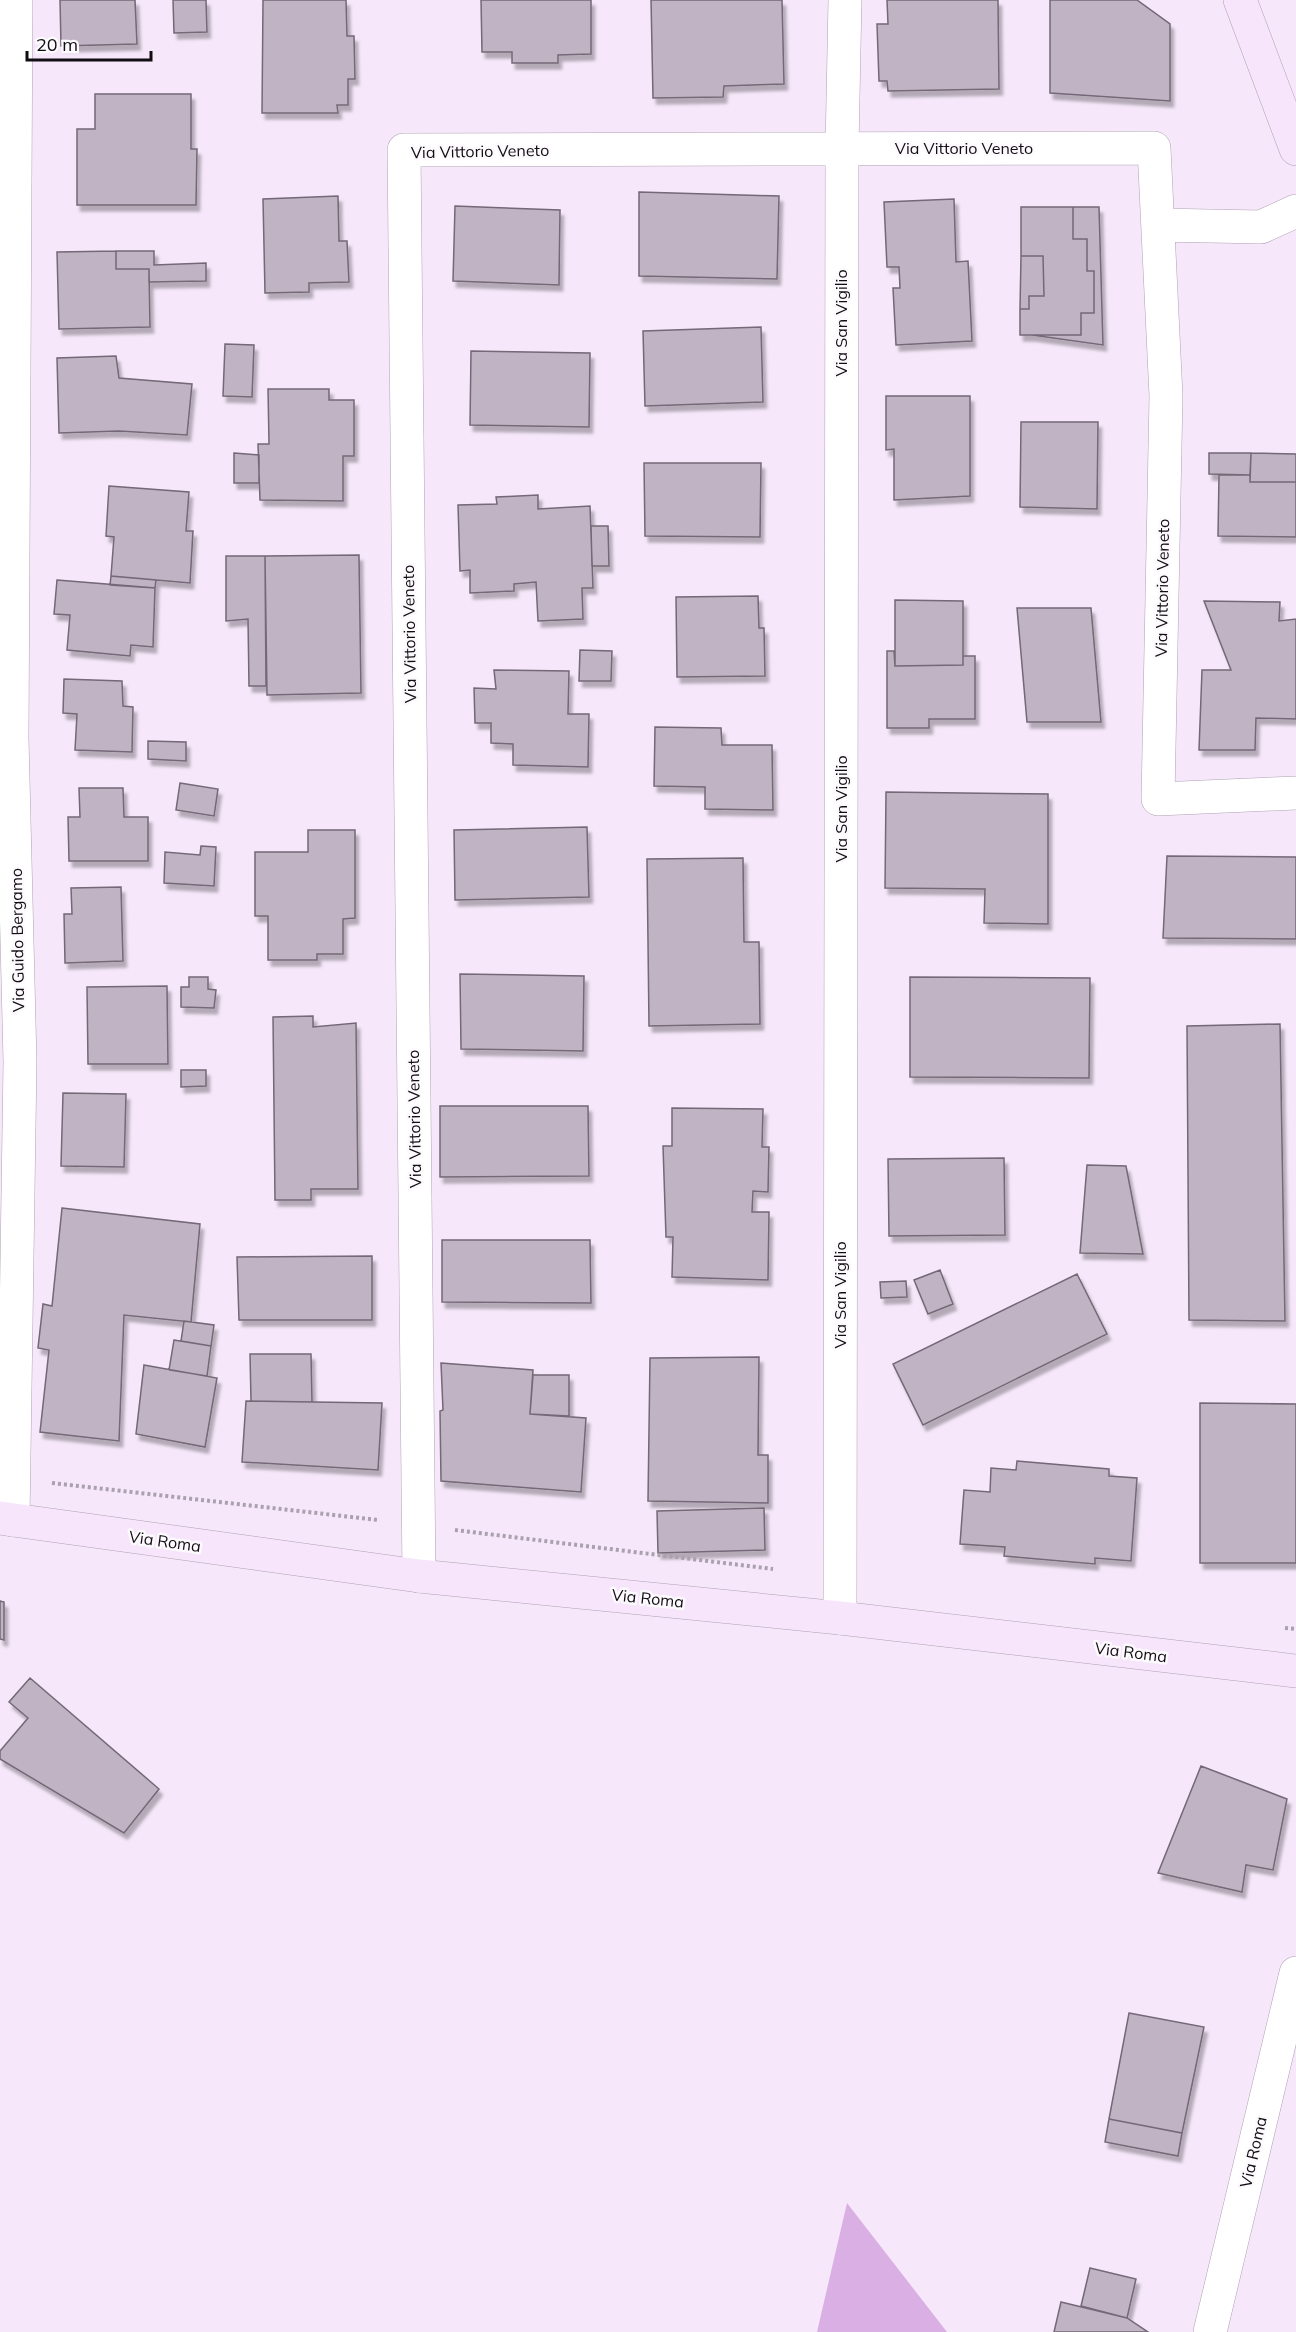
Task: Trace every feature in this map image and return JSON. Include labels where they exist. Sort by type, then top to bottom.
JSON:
[{"type":"street","name":"Via Guido Bergamo","points":[[6,1519],[10,1061],[6,737],[6,396],[16,0]]},
{"type":"street","name":"Via San Vigilio","points":[[840,1618],[842,148],[845,0]]},
{"type":"street","points":[[1240,0],[1296,149]]},
{"type":"street","name":"Via Vittorio Veneto","points":[[419,1576],[404,150],[1154,148],[1166,396],[1158,799],[1296,794]]},
{"type":"street","points":[[1158,225],[1261,227],[1296,211]]},
{"type":"street","name":"Via Roma","points":[[6,1519],[419,1576],[840,1618],[1296,1671]]},
{"type":"street","name":"Via Roma","points":[[1210,2332],[1296,1973]]},
{"type":"path","points":[[50,1483],[378,1521]]},
{"type":"path","points":[[445,1529],[774,1569]]},
{"type":"shaded area","points":[[847,2203],[947,2332],[817,2332]]},
{"type":"building","points":[[60,0],[135,0],[137,44],[61,46]]},
{"type":"building","points":[[173,0],[206,0],[207,32],[174,33]]},
{"type":"building","points":[[263,0],[346,0],[347,36],[354,36],[355,79],[348,79],[348,105],[337,105],[338,113],[262,113]]},
{"type":"building","points":[[481,0],[591,0],[591,54],[558,55],[558,63],[512,63],[512,52],[482,52]]},
{"type":"building","points":[[651,0],[782,0],[784,84],[724,86],[723,97],[653,98]]},
{"type":"building","points":[[887,0],[998,0],[999,89],[888,91],[887,81],[879,81],[877,24],[888,24]]},
{"type":"building","points":[[1050,0],[1137,0],[1170,24],[1170,101],[1050,93]]},
{"type":"building","points":[[95,94],[191,94],[191,149],[197,149],[196,205],[77,205],[77,129],[95,129]]},
{"type":"building","points":[[639,192],[779,196],[777,279],[639,276]]},
{"type":"building","points":[[338,196],[339,241],[347,241],[349,282],[309,283],[309,292],[265,293],[263,199]]},
{"type":"building","points":[[954,199],[956,262],[968,261],[972,341],[896,345],[893,288],[900,288],[899,267],[887,267],[884,202]]},
{"type":"building","points":[[455,206],[560,210],[559,285],[453,281]]},
{"type":"building","points":[[1021,207],[1073,207],[1073,239],[1087,239],[1087,271],[1094,271],[1094,313],[1081,313],[1081,335],[1020,335],[1020,309],[1029,309],[1029,296],[1044,296],[1043,256],[1021,256]]},
{"type":"building","points":[[1073,207],[1099,207],[1103,345],[1032,335],[1081,335],[1081,313],[1094,313],[1094,271],[1087,271],[1087,239],[1073,239]]},
{"type":"building","points":[[116,251],[116,269],[149,269],[150,327],[59,329],[57,252]]},
{"type":"building","points":[[116,251],[154,251],[154,265],[206,263],[206,281],[149,282],[149,269],[116,269]]},
{"type":"building","points":[[1021,256],[1043,256],[1044,296],[1029,296],[1029,309],[1020,309]]},
{"type":"building","points":[[761,327],[763,402],[645,406],[643,331]]},
{"type":"building","points":[[225,344],[254,345],[252,397],[223,396]]},
{"type":"building","points":[[471,351],[590,353],[589,427],[470,425]]},
{"type":"building","points":[[116,356],[119,378],[192,384],[187,435],[119,431],[59,433],[57,358]]},
{"type":"building","points":[[268,389],[329,389],[329,400],[354,400],[354,456],[343,456],[343,501],[260,500],[258,444],[269,444]]},
{"type":"building","points":[[886,396],[970,396],[970,496],[894,500],[894,449],[886,450]]},
{"type":"building","points":[[1021,422],[1098,422],[1097,509],[1020,507]]},
{"type":"building","points":[[234,453],[259,455],[259,483],[234,483]]},
{"type":"building","points":[[1209,453],[1251,453],[1250,475],[1209,474]]},
{"type":"building","points":[[1251,453],[1296,454],[1296,482],[1250,482]]},
{"type":"building","points":[[644,463],[761,463],[760,537],[645,536]]},
{"type":"building","points":[[1219,475],[1250,475],[1250,482],[1296,482],[1296,537],[1218,536]]},
{"type":"building","points":[[109,486],[189,492],[186,531],[193,531],[190,583],[111,576],[114,537],[106,536]]},
{"type":"building","points":[[538,495],[538,509],[590,506],[593,588],[582,588],[583,619],[538,621],[536,582],[514,584],[514,591],[470,593],[470,570],[460,571],[458,505],[497,504],[496,497]]},
{"type":"building","points":[[591,526],[608,526],[609,566],[592,566]]},
{"type":"building","points":[[359,555],[361,693],[267,695],[265,556]]},
{"type":"building","points":[[226,556],[265,556],[266,686],[249,686],[248,619],[226,621]]},
{"type":"building","points":[[111,576],[156,580],[155,588],[110,585]]},
{"type":"building","points":[[57,580],[155,588],[153,647],[131,645],[130,656],[67,650],[70,615],[54,614]]},
{"type":"building","points":[[758,596],[759,628],[764,628],[765,676],[677,677],[676,597]]},
{"type":"building","points":[[895,600],[963,601],[963,665],[895,666]]},
{"type":"building","points":[[1204,601],[1280,602],[1279,621],[1296,619],[1296,719],[1256,718],[1255,750],[1199,750],[1202,670],[1231,670]]},
{"type":"building","points":[[1017,608],[1091,608],[1101,722],[1027,722]]},
{"type":"building","points":[[580,650],[612,651],[611,681],[579,681]]},
{"type":"building","points":[[887,651],[894,651],[895,666],[963,665],[963,656],[975,656],[975,719],[929,719],[929,728],[887,728]]},
{"type":"building","points":[[494,670],[569,671],[568,714],[589,714],[588,767],[513,765],[513,744],[491,743],[491,723],[475,723],[474,688],[496,689]]},
{"type":"building","points":[[64,679],[122,681],[123,706],[133,707],[132,752],[75,750],[77,714],[63,713]]},
{"type":"building","points":[[655,727],[721,728],[722,745],[772,745],[773,810],[705,809],[705,787],[654,786]]},
{"type":"building","points":[[148,741],[186,742],[186,761],[148,759]]},
{"type":"building","points":[[180,783],[218,789],[214,816],[176,810]]},
{"type":"building","points":[[79,788],[123,788],[124,817],[148,817],[148,861],[69,861],[68,817],[80,817]]},
{"type":"building","points":[[886,792],[1048,794],[1048,924],[984,923],[985,889],[885,888]]},
{"type":"building","points":[[587,827],[589,897],[455,900],[454,830]]},
{"type":"building","points":[[308,830],[355,830],[355,918],[343,919],[343,954],[317,954],[317,960],[268,960],[268,916],[255,916],[255,852],[308,852]]},
{"type":"building","points":[[201,846],[216,847],[214,886],[164,883],[165,852],[200,855]]},
{"type":"building","points":[[1167,856],[1296,857],[1296,939],[1163,938]]},
{"type":"building","points":[[743,858],[744,942],[759,942],[760,1024],[649,1026],[647,859]]},
{"type":"building","points":[[121,887],[123,961],[65,963],[64,914],[72,914],[71,888]]},
{"type":"building","points":[[460,974],[584,976],[583,1051],[461,1049]]},
{"type":"building","points":[[189,977],[208,977],[208,989],[216,990],[214,1008],[181,1007],[181,987],[189,987]]},
{"type":"building","points":[[910,977],[1090,978],[1089,1078],[910,1077]]},
{"type":"building","points":[[167,986],[168,1064],[88,1064],[87,987]]},
{"type":"building","points":[[313,1016],[313,1027],[356,1023],[358,1189],[311,1189],[311,1200],[275,1200],[273,1017]]},
{"type":"building","points":[[1280,1024],[1285,1321],[1189,1320],[1187,1026]]},
{"type":"building","points":[[181,1070],[206,1070],[206,1086],[181,1087]]},
{"type":"building","points":[[63,1093],[126,1094],[124,1167],[61,1166]]},
{"type":"building","points":[[440,1106],[588,1106],[589,1176],[440,1177]]},
{"type":"building","points":[[672,1108],[763,1109],[762,1147],[769,1147],[768,1192],[753,1191],[752,1212],[769,1212],[768,1280],[672,1277],[673,1237],[666,1237],[663,1146],[672,1146]]},
{"type":"building","points":[[1004,1158],[1005,1235],[889,1236],[888,1159]]},
{"type":"building","points":[[1087,1165],[1126,1166],[1143,1254],[1080,1253]]},
{"type":"building","points":[[62,1208],[200,1224],[191,1322],[124,1315],[119,1441],[40,1432],[49,1350],[38,1348],[43,1304],[52,1306]]},
{"type":"building","points":[[442,1240],[590,1240],[591,1303],[442,1302]]},
{"type":"building","points":[[372,1256],[372,1320],[239,1320],[237,1257]]},
{"type":"building","points":[[940,1270],[953,1304],[928,1314],[914,1280]]},
{"type":"building","points":[[1077,1274],[1107,1334],[923,1425],[893,1364]]},
{"type":"building","points":[[906,1281],[907,1297],[881,1298],[880,1282]]},
{"type":"building","points":[[184,1321],[214,1325],[211,1346],[181,1341]]},
{"type":"building","points":[[174,1340],[211,1346],[207,1376],[169,1370]]},
{"type":"building","points":[[250,1354],[311,1354],[312,1402],[251,1401]]},
{"type":"building","points":[[759,1357],[758,1455],[768,1455],[768,1503],[648,1501],[650,1358]]},
{"type":"building","points":[[441,1363],[533,1370],[530,1414],[586,1418],[581,1492],[441,1481],[440,1411],[443,1410]]},
{"type":"building","points":[[144,1365],[217,1378],[205,1447],[136,1434]]},
{"type":"building","points":[[533,1375],[569,1375],[569,1416],[530,1414]]},
{"type":"building","points":[[246,1401],[382,1403],[378,1470],[242,1462]]},
{"type":"building","points":[[1200,1403],[1296,1404],[1296,1563],[1200,1563]]},
{"type":"building","points":[[1017,1461],[1109,1469],[1109,1476],[1137,1478],[1131,1561],[1095,1558],[1095,1564],[1004,1556],[1005,1547],[960,1544],[964,1490],[990,1492],[991,1468],[1016,1470]]},
{"type":"building","points":[[764,1508],[765,1550],[658,1553],[657,1511]]},
{"type":"building","points":[[0,1601],[4,1602],[4,1640],[0,1639]]},
{"type":"building","points":[[30,1678],[159,1789],[124,1833],[0,1759],[0,1751],[28,1718],[9,1702]]},
{"type":"building","points":[[1201,1766],[1287,1799],[1273,1870],[1246,1865],[1242,1892],[1158,1873]]},
{"type":"building","points":[[1129,2013],[1204,2027],[1182,2133],[1109,2119]]},
{"type":"building","points":[[1109,2119],[1182,2133],[1178,2156],[1105,2142]]},
{"type":"building","points":[[1090,2268],[1136,2279],[1127,2318],[1081,2306]]},
{"type":"building","points":[[1061,2302],[1127,2318],[1148,2332],[1054,2332]]}]
